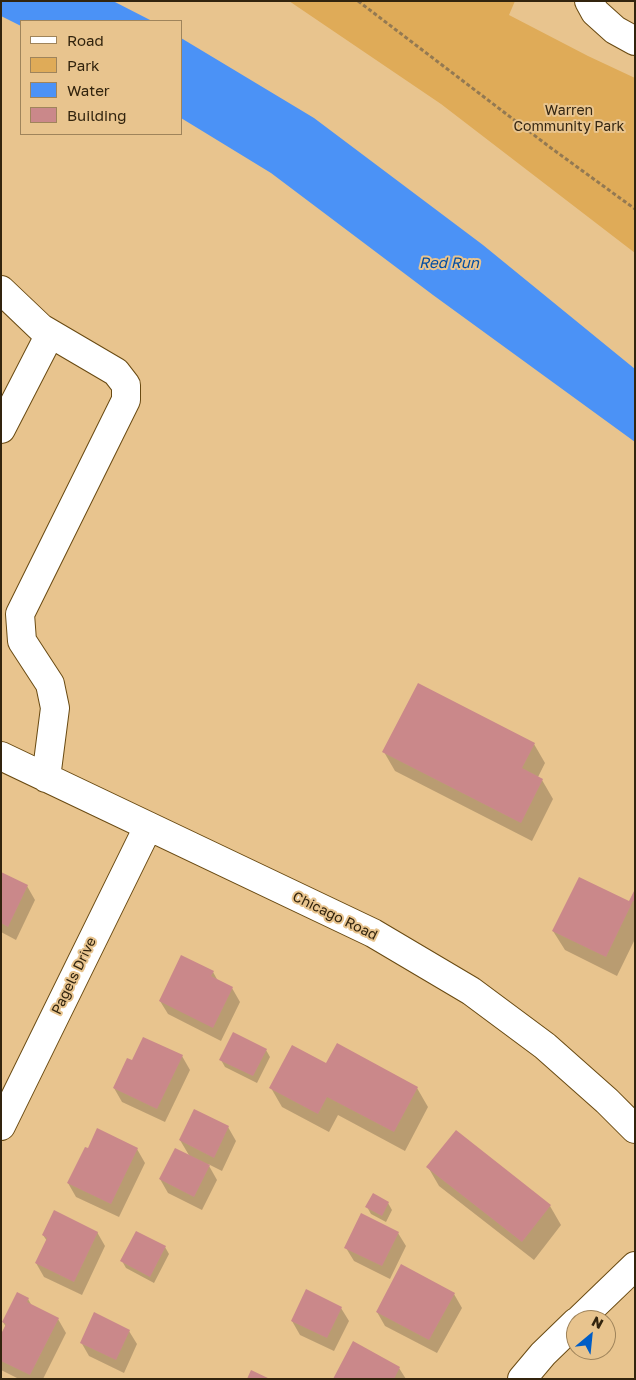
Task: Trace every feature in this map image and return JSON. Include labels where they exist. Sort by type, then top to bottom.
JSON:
[{"type":"street","points":[[589,1],[596,12],[616,30],[635,41]]},
{"type":"street","points":[[1,290],[41,328],[116,372],[126,385],[126,400],[20,614],[22,641],[50,684],[55,708],[46,778]]},
{"type":"street","points":[[1,429],[50,334]]},
{"type":"street","points":[[1,647],[36,664]]},
{"type":"street","name":"Chicago Road","points":[[1,756],[373,933],[471,990],[545,1046],[607,1101],[635,1129]]},
{"type":"street","name":"Pagels Drive","points":[[1,1126],[148,826]]},
{"type":"street","points":[[589,1310],[635,1266]]},
{"type":"street","points":[[522,1379],[543,1354],[566,1332]]},
{"type":"path","points":[[358,1],[551,148],[635,209]]},
{"type":"green space","name":"Warren Community Park","points":[[289,1],[515,1],[509,15],[635,78],[635,253],[441,104]]},
{"type":"water","points":[[1,1],[113,1],[150,20],[20,20],[20,26],[1,16]]},
{"type":"water","name":"Red Run","points":[[182,39],[314,118],[483,245],[635,369],[635,442],[433,295],[271,173],[182,119]]},
{"type":"building","points":[[418,683],[535,743],[522,768],[543,779],[521,823],[382,752]]},
{"type":"building","points":[[1,872],[28,885],[8,927],[1,923]]},
{"type":"building","points":[[579,877],[629,901],[635,889],[635,901],[633,901],[606,957],[552,931]]},
{"type":"building","points":[[181,955],[214,971],[211,976],[233,987],[213,1028],[159,1001]]},
{"type":"building","points":[[233,1032],[267,1049],[253,1076],[219,1060]]},
{"type":"building","points":[[143,1037],[183,1055],[157,1109],[113,1088],[127,1058],[132,1060]]},
{"type":"building","points":[[337,1043],[418,1087],[394,1132],[327,1097],[318,1114],[269,1088],[292,1045],[326,1063]]},
{"type":"building","points":[[194,1109],[229,1126],[214,1158],[179,1140]]},
{"type":"building","points":[[97,1128],[138,1148],[111,1204],[67,1183],[85,1147],[88,1148]]},
{"type":"building","points":[[456,1130],[551,1205],[522,1242],[426,1167]]},
{"type":"building","points":[[175,1148],[210,1165],[194,1197],[159,1179]]},
{"type":"building","points":[[373,1193],[389,1202],[382,1216],[365,1207]]},
{"type":"building","points":[[54,1210],[98,1232],[74,1282],[35,1263],[47,1238],[42,1235]]},
{"type":"building","points":[[361,1213],[399,1232],[382,1266],[344,1248]]},
{"type":"building","points":[[136,1231],[166,1246],[150,1277],[120,1261]]},
{"type":"building","points":[[401,1264],[455,1293],[429,1340],[376,1312]]},
{"type":"building","points":[[306,1289],[342,1307],[327,1338],[291,1321]]},
{"type":"building","points":[[17,1292],[29,1298],[27,1302],[59,1318],[30,1375],[1,1361],[1,1334],[6,1324],[2,1322]]},
{"type":"building","points":[[94,1312],[130,1330],[116,1360],[80,1343]]},
{"type":"building","points":[[353,1341],[400,1367],[394,1379],[333,1379]]},
{"type":"building","points":[[251,1370],[270,1379],[247,1379]]}]
